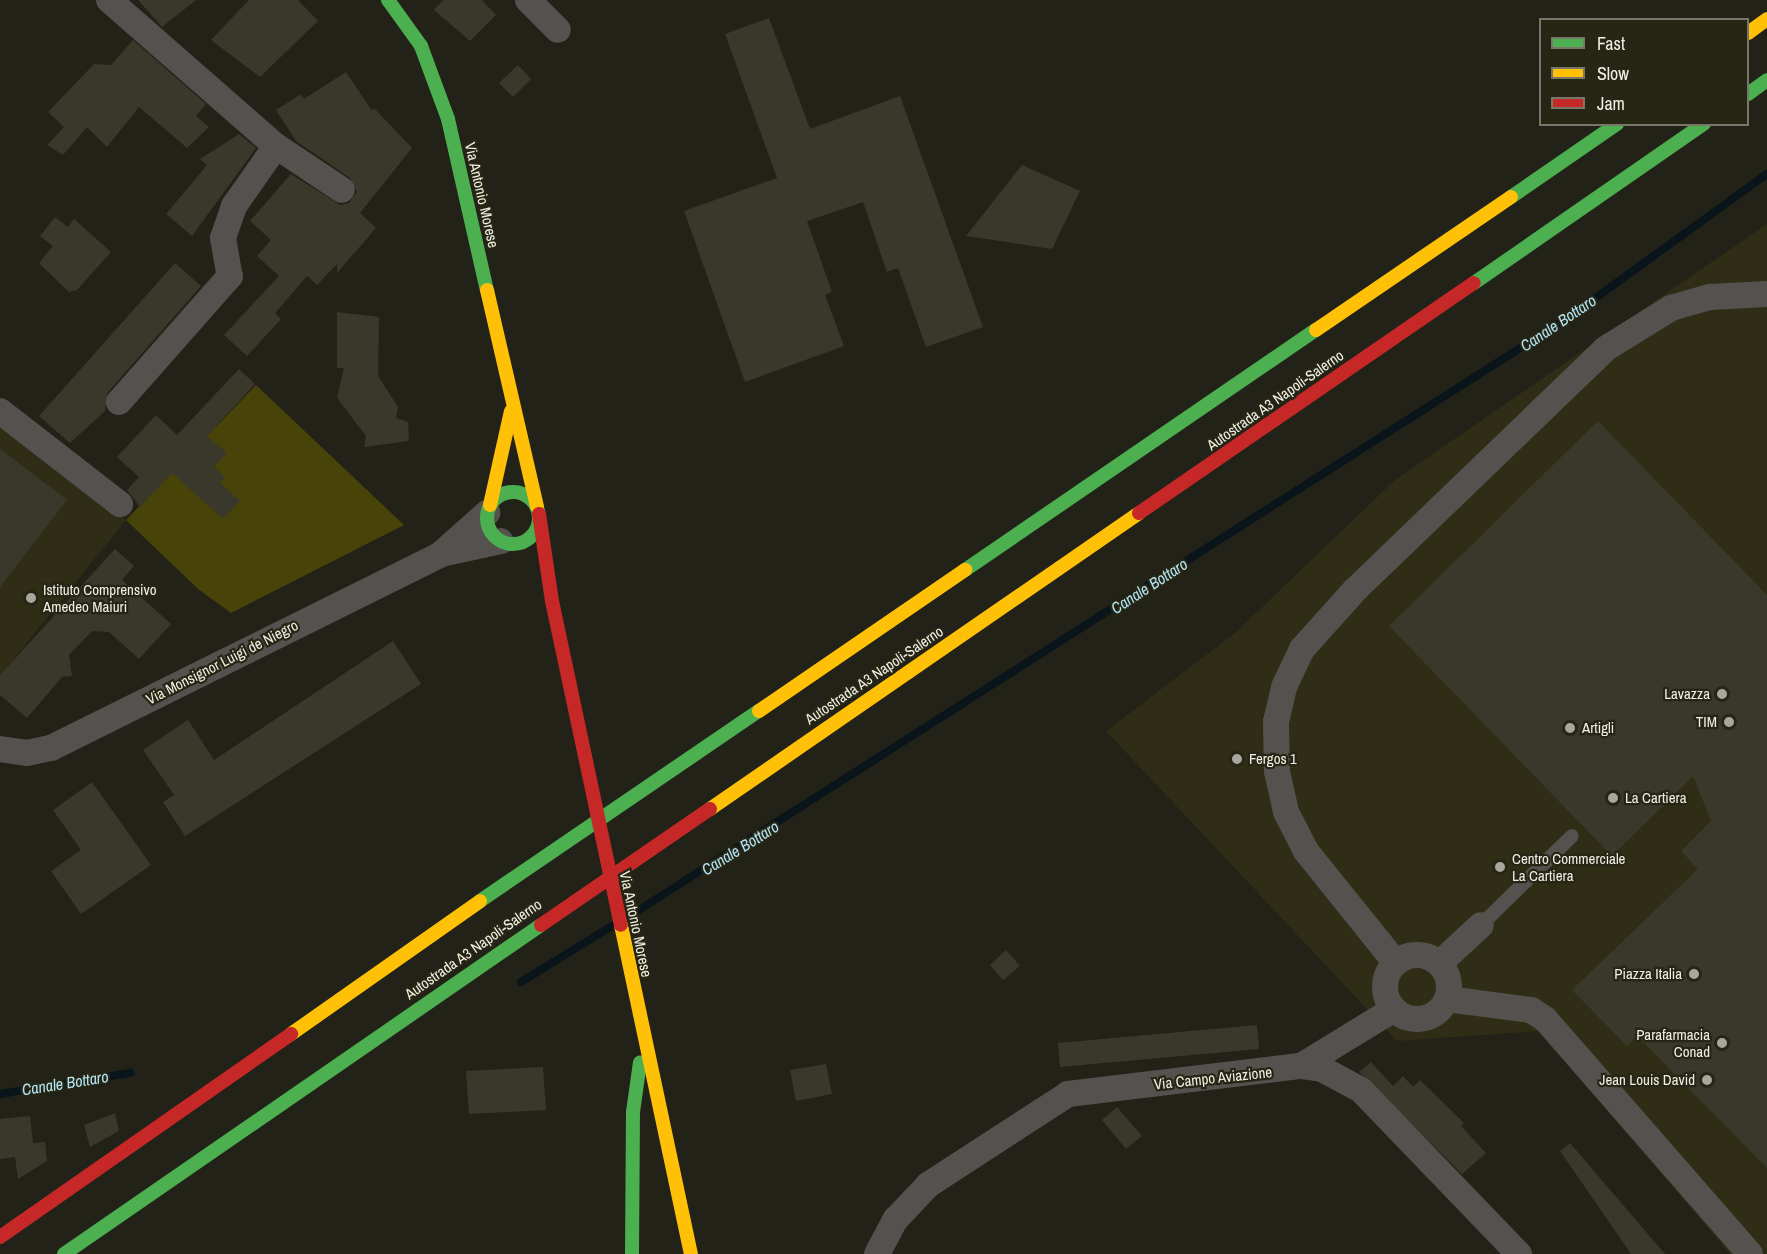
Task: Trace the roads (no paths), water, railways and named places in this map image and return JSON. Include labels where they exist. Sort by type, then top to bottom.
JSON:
[{"type":"main road","name":"Via Antonio Morese","points":[[388,0],[421,46],[448,119],[512,410],[527,451],[552,601],[691,1254]]},
{"type":"main road","points":[[1749,32],[1767,19]]},
{"type":"main road","points":[[1749,93],[1767,81]]},
{"type":"main road","points":[[0,1237],[479,902],[1614,126]]},
{"type":"main road","name":"Autostrada A3 Napoli-Salerno","points":[[64,1254],[1701,126]]},
{"type":"main road","name":"Via Antonio Morese","points":[[489,509],[512,410]]},
{"type":"main road","points":[[510,492],[525,495],[538,510],[530,538],[508,548],[489,528],[489,509],[510,492]]},
{"type":"main road","name":"Via Antonio Morese","points":[[530,572],[552,601]]},
{"type":"main road","points":[[633,1254],[633,1112],[643,1037]]},
{"type":"street","points":[[109,0],[276,146],[342,190]]},
{"type":"street","points":[[528,0],[558,30]]},
{"type":"street","points":[[119,402],[230,276],[224,238],[234,206],[276,146]]},
{"type":"street","points":[[1396,963],[1306,851],[1286,812],[1277,771],[1276,723],[1284,687],[1302,649],[1331,613],[1605,349],[1671,308],[1710,297],[1767,294]]},
{"type":"street","points":[[0,411],[120,504]]},
{"type":"street","points":[[441,554],[489,509]]},
{"type":"street","points":[[441,554],[508,548]]},
{"type":"street","name":"Via Monsignor Luigi de Niegro","points":[[0,748],[27,753],[51,748],[441,554]]},
{"type":"street","points":[[1439,964],[1481,925]]},
{"type":"street","points":[[1415,955],[1439,964],[1448,977],[1447,999],[1442,1008],[1423,1019],[1394,1009],[1385,991],[1389,971],[1396,963],[1415,955]]},
{"type":"street","points":[[1447,999],[1531,1010],[1545,1019],[1750,1254]]},
{"type":"street","points":[[1301,1066],[1394,1009]]},
{"type":"street","name":"Via Campo Aviazione","points":[[884,1249],[909,1202],[928,1185],[1068,1094],[1301,1066],[1322,1069],[1361,1090],[1519,1254]]},
{"type":"lane","points":[[1481,925],[1572,836]]},
{"type":"waterway","name":"Canale Bottaro","points":[[628,917],[1572,315],[1767,174]]},
{"type":"waterway","name":"Canale Bottaro","points":[[521,982],[612,926]]},
{"type":"waterway","name":"Canale Bottaro","points":[[0,1094],[130,1073]]},
{"type":"place","name":"Istituto Comprensivo Amedeo Maiuri","points":[[31,598]]},
{"type":"place","name":"Lavazza","points":[[1722,694]]},
{"type":"place","name":"TIM","points":[[1729,722]]},
{"type":"place","name":"Artigli","points":[[1570,728]]},
{"type":"place","name":"Fergos 1","points":[[1237,759]]},
{"type":"place","name":"La Cartiera","points":[[1613,798]]},
{"type":"place","name":"Centro Commerciale La Cartiera","points":[[1500,867]]},
{"type":"place","name":"Piazza Italia","points":[[1694,974]]},
{"type":"place","name":"Parafarmacia Conad","points":[[1722,1043]]},
{"type":"place","name":"Jean Louis David","points":[[1707,1080]]}]
